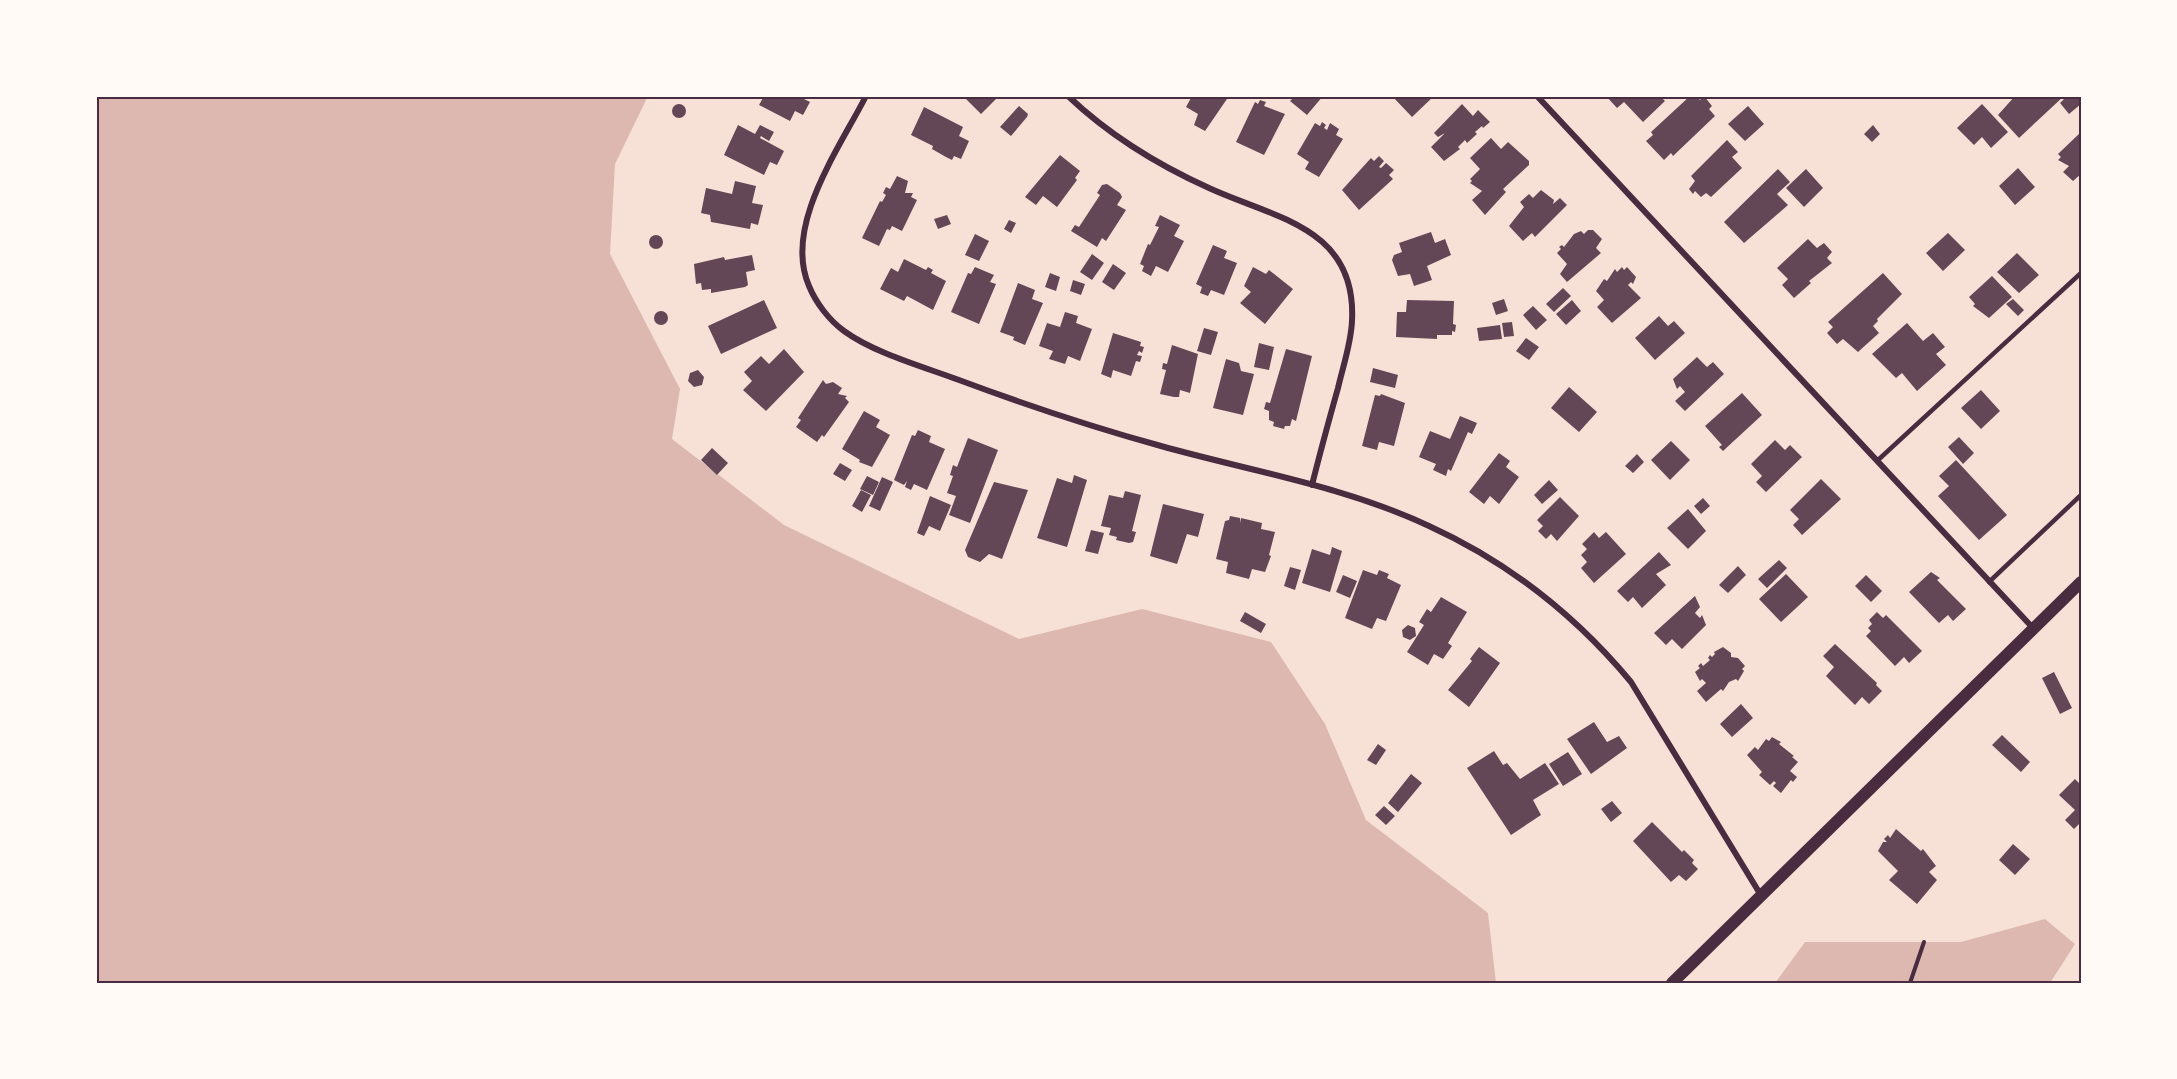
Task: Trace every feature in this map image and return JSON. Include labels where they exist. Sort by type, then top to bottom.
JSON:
[{"type":"main road","points":[[1672,983],[2081,582]]},
{"type":"street","points":[[866,96],[813,199],[801,241],[808,286],[827,316],[843,330],[879,349],[1020,403],[1160,446],[1312,485],[1387,508],[1453,537],[1522,580],[1570,618],[1631,682],[1762,897]]},
{"type":"street","points":[[1068,96],[1082,109],[1149,157],[1210,188],[1290,219],[1320,239],[1331,253],[1347,283],[1352,320],[1347,351],[1312,485]]},
{"type":"street","points":[[1537,96],[2033,629]]},
{"type":"lane","points":[[1877,461],[2081,273]]},
{"type":"lane","points":[[1989,582],[2081,495]]},
{"type":"path","points":[[1910,983],[1924,942]]},
{"type":"shaded area","points":[[96,96],[648,96],[615,164],[610,254],[680,389],[672,439],[784,525],[1019,639],[1142,609],[1271,642],[1325,724],[1366,820],[1488,913],[1496,983],[96,983]]},
{"type":"shaded area","points":[[2045,919],[2075,944],[2050,983],[1775,983],[1805,942],[1961,942]]},
{"type":"building","points":[[764,96],[803,96],[802,98],[810,102],[803,115],[795,111],[790,121],[759,105]]},
{"type":"building","points":[[963,96],[999,96],[981,114]]},
{"type":"building","points":[[1192,96],[1229,96],[1205,131],[1194,125],[1198,114],[1186,107]]},
{"type":"building","points":[[1295,96],[1323,96],[1307,115],[1290,101]]},
{"type":"building","points":[[1392,96],[1434,96],[1412,117]]},
{"type":"building","points":[[1606,96],[1660,96],[1665,101],[1643,122],[1624,102],[1617,108]]},
{"type":"building","points":[[1690,96],[1697,96],[1700,100],[1704,96],[1712,106],[1709,109],[1715,116],[1673,156],[1671,153],[1664,160],[1646,141],[1653,135],[1651,132]]},
{"type":"building","points":[[2015,96],[2064,96],[2019,138],[1998,115]]},
{"type":"building","points":[[2067,96],[2081,96],[2081,104],[2069,114],[2060,103]]},
{"type":"building","points":[[1260,100],[1266,102],[1264,106],[1285,114],[1264,155],[1236,142],[1255,102],[1258,104]]},
{"type":"building","points":[[679,104],[684,106],[686,111],[684,116],[679,118],[674,116],[672,111],[674,106]]},
{"type":"building","points":[[1462,104],[1473,116],[1478,110],[1490,122],[1475,132],[1477,134],[1467,143],[1465,140],[1458,147],[1460,149],[1444,161],[1431,147],[1445,133],[1438,137],[1434,133]]},
{"type":"building","points":[[1982,104],[2008,132],[1991,148],[1982,137],[1974,145],[1957,128]]},
{"type":"building","points":[[1019,106],[1028,114],[1011,136],[1000,127]]},
{"type":"building","points":[[1748,106],[1764,124],[1745,141],[1728,124]]},
{"type":"building","points":[[924,107],[963,127],[959,136],[969,141],[961,159],[954,156],[952,160],[932,149],[933,146],[911,135]]},
{"type":"building","points":[[1322,122],[1326,125],[1324,128],[1327,130],[1330,123],[1339,129],[1336,135],[1343,139],[1319,177],[1305,169],[1309,162],[1297,154],[1315,123],[1320,126]]},
{"type":"building","points":[[738,125],[755,134],[760,125],[774,132],[769,141],[761,136],[760,138],[784,151],[777,165],[770,162],[764,175],[724,155]]},
{"type":"building","points":[[1873,125],[1880,134],[1872,142],[1864,134]]},
{"type":"building","points":[[2081,132],[2081,174],[2073,181],[2063,172],[2069,166],[2058,160],[2061,157],[2058,154]]},
{"type":"building","points":[[1491,138],[1501,149],[1508,142],[1529,161],[1529,165],[1503,189],[1506,192],[1485,215],[1472,200],[1482,191],[1470,183],[1472,181],[1470,179],[1480,169],[1470,158]]},
{"type":"building","points":[[1727,140],[1738,152],[1732,157],[1742,168],[1711,197],[1706,193],[1701,197],[1695,191],[1693,194],[1689,189],[1695,181],[1691,176]]},
{"type":"building","points":[[1060,155],[1080,171],[1075,178],[1077,180],[1057,207],[1043,196],[1036,205],[1025,197]]},
{"type":"building","points":[[1379,156],[1384,161],[1379,167],[1381,168],[1386,163],[1394,170],[1389,175],[1393,179],[1359,210],[1342,190],[1371,158],[1374,161]]},
{"type":"building","points":[[2018,168],[2035,187],[2015,205],[1999,186]]},
{"type":"building","points":[[1778,169],[1790,182],[1777,194],[1788,205],[1744,243],[1724,222]]},
{"type":"building","points":[[1806,169],[1823,188],[1804,207],[1786,188]]},
{"type":"building","points":[[897,176],[908,181],[905,193],[913,193],[911,197],[917,200],[902,231],[892,226],[890,230],[887,229],[879,246],[862,238],[880,201],[882,202],[886,195],[883,193],[886,187],[890,189]]},
{"type":"building","points":[[735,181],[756,186],[752,203],[763,205],[758,225],[751,223],[750,229],[711,222],[710,215],[701,213],[706,188],[732,194]]},
{"type":"building","points":[[1107,184],[1120,193],[1122,197],[1117,205],[1126,210],[1106,241],[1102,238],[1097,247],[1071,231],[1075,225],[1079,227],[1100,195],[1097,193],[1102,185]]},
{"type":"building","points":[[1541,190],[1554,200],[1553,204],[1560,198],[1567,205],[1535,237],[1532,233],[1523,241],[1509,226],[1524,207],[1520,202],[1529,194],[1533,198]]},
{"type":"building","points":[[947,215],[951,224],[938,229],[934,219]]},
{"type":"building","points":[[1160,215],[1180,225],[1174,236],[1184,241],[1168,272],[1156,266],[1151,276],[1142,271],[1144,266],[1140,264],[1148,244],[1150,245],[1159,227],[1155,226]]},
{"type":"building","points":[[1009,220],[1016,223],[1011,233],[1004,229]]},
{"type":"building","points":[[1588,230],[1593,230],[1602,239],[1596,248],[1601,253],[1567,282],[1560,274],[1567,264],[1557,253],[1561,249],[1559,247],[1562,245],[1564,247],[1574,234],[1581,231],[1584,234]]},
{"type":"building","points":[[1431,232],[1435,243],[1445,239],[1451,255],[1427,266],[1432,280],[1414,286],[1410,274],[1398,276],[1392,260],[1394,255],[1402,252],[1399,243]]},
{"type":"building","points":[[1948,233],[1965,250],[1943,271],[1926,253]]},
{"type":"building","points":[[975,234],[989,241],[979,261],[965,255]]},
{"type":"building","points":[[653,235],[659,235],[663,242],[659,249],[653,249],[649,245],[649,239]]},
{"type":"building","points":[[1808,239],[1817,248],[1824,243],[1832,252],[1827,258],[1832,263],[1809,281],[1811,283],[1794,298],[1782,285],[1788,279],[1777,268]]},
{"type":"building","points":[[1213,245],[1227,251],[1224,258],[1237,263],[1224,295],[1211,290],[1208,296],[1200,293],[1202,287],[1196,284]]},
{"type":"building","points":[[2017,253],[2039,275],[2019,293],[1997,272]]},
{"type":"building","points":[[1092,254],[1104,263],[1092,280],[1080,272]]},
{"type":"building","points":[[752,255],[755,270],[746,272],[748,285],[745,287],[711,293],[711,289],[702,290],[701,283],[696,284],[694,264],[724,257],[725,260]]},
{"type":"building","points":[[904,259],[926,270],[928,267],[933,270],[931,273],[946,281],[933,310],[907,296],[904,301],[880,289],[891,268],[898,272]]},
{"type":"building","points":[[1113,264],[1126,273],[1114,290],[1102,282]]},
{"type":"building","points":[[975,267],[994,275],[990,282],[996,284],[979,324],[951,312],[968,273],[971,274]]},
{"type":"building","points":[[1253,267],[1266,274],[1269,270],[1293,289],[1265,324],[1240,303],[1251,292],[1244,286]]},
{"type":"building","points":[[1622,267],[1624,270],[1627,267],[1636,277],[1633,284],[1631,282],[1628,285],[1641,298],[1612,323],[1597,307],[1604,300],[1596,291],[1604,279],[1607,281],[1615,269],[1617,272]]},
{"type":"building","points":[[1050,273],[1060,277],[1056,291],[1045,287]]},
{"type":"building","points":[[1883,273],[1902,294],[1877,319],[1878,321],[1873,326],[1879,333],[1858,352],[1843,339],[1837,344],[1827,333],[1833,327],[1828,322]]},
{"type":"building","points":[[1992,276],[2012,297],[1989,318],[1973,306],[1975,304],[1969,297]]},
{"type":"building","points":[[1073,280],[1085,284],[1081,295],[1070,291]]},
{"type":"building","points":[[1018,283],[1035,290],[1032,299],[1043,303],[1025,345],[1013,340],[1014,337],[1000,332]]},
{"type":"building","points":[[1563,288],[1571,296],[1554,312],[1546,304]]},
{"type":"building","points":[[1504,299],[1508,311],[1496,315],[1492,303]]},
{"type":"building","points":[[2013,299],[2024,310],[2018,316],[2006,304]]},
{"type":"building","points":[[764,300],[777,328],[721,354],[708,326]]},
{"type":"building","points":[[1407,300],[1454,301],[1455,332],[1452,331],[1452,335],[1437,335],[1437,339],[1396,337],[1397,312],[1406,312]]},
{"type":"building","points":[[1572,300],[1581,311],[1566,325],[1556,314]]},
{"type":"building","points":[[1533,306],[1547,320],[1536,330],[1523,315]]},
{"type":"building","points":[[661,311],[666,313],[668,318],[666,323],[661,325],[656,323],[654,318],[656,313]]},
{"type":"building","points":[[1065,312],[1078,316],[1076,323],[1092,329],[1080,361],[1068,356],[1065,364],[1049,359],[1053,351],[1039,346],[1047,323],[1060,327]]},
{"type":"building","points":[[1659,316],[1668,326],[1674,321],[1685,333],[1655,360],[1635,338]]},
{"type":"building","points":[[1512,322],[1514,336],[1504,337],[1502,323]]},
{"type":"building","points":[[1907,323],[1923,341],[1933,333],[1945,347],[1936,354],[1946,365],[1917,391],[1902,373],[1896,378],[1872,354]]},
{"type":"building","points":[[1500,325],[1502,339],[1479,341],[1477,328]]},
{"type":"building","points":[[1204,328],[1218,332],[1211,355],[1197,351]]},
{"type":"building","points":[[1113,333],[1141,342],[1140,346],[1144,347],[1142,353],[1139,351],[1137,355],[1142,356],[1140,362],[1136,361],[1131,376],[1113,370],[1111,378],[1101,374]]},
{"type":"building","points":[[1526,338],[1539,347],[1529,360],[1516,351]]},
{"type":"building","points":[[1259,343],[1274,347],[1269,370],[1254,367]]},
{"type":"building","points":[[1172,345],[1198,354],[1190,393],[1180,390],[1179,397],[1160,394],[1166,370],[1162,369],[1163,363],[1167,364]]},
{"type":"building","points":[[784,349],[804,372],[766,411],[743,390],[752,381],[744,372],[761,356],[769,364]]},
{"type":"building","points":[[1286,349],[1312,356],[1296,421],[1292,419],[1290,426],[1285,426],[1284,429],[1273,426],[1274,422],[1269,420],[1269,411],[1264,409],[1266,402],[1270,403]]},
{"type":"building","points":[[1697,357],[1707,367],[1713,362],[1724,374],[1685,411],[1675,401],[1685,392],[1680,386],[1677,389],[1673,379]]},
{"type":"building","points":[[1226,359],[1239,363],[1241,371],[1254,374],[1243,415],[1213,408]]},
{"type":"building","points":[[1373,368],[1398,375],[1395,388],[1370,382]]},
{"type":"building","points":[[698,370],[704,377],[702,385],[694,387],[688,381],[690,373]]},
{"type":"building","points":[[823,380],[826,384],[833,382],[842,388],[838,394],[847,396],[845,398],[849,402],[824,437],[822,435],[817,442],[796,427],[801,420],[798,418]]},
{"type":"building","points":[[1569,387],[1597,412],[1579,432],[1551,408]]},
{"type":"building","points":[[1981,390],[2000,411],[1981,429],[1961,408]]},
{"type":"building","points":[[1742,393],[1762,415],[1723,451],[1719,447],[1722,445],[1705,426]]},
{"type":"building","points":[[1381,394],[1405,403],[1394,446],[1379,442],[1377,450],[1362,446],[1375,395],[1380,396]]},
{"type":"building","points":[[864,411],[880,420],[876,427],[890,435],[872,467],[859,462],[860,460],[842,449]]},
{"type":"building","points":[[1460,416],[1477,423],[1472,434],[1468,432],[1451,471],[1448,469],[1446,476],[1433,470],[1436,464],[1419,457],[1430,431],[1450,439]]},
{"type":"building","points":[[918,430],[931,436],[929,442],[945,449],[927,490],[914,484],[911,490],[905,487],[907,481],[904,485],[894,480],[912,435],[915,436]]},
{"type":"building","points":[[1959,437],[1974,453],[1963,464],[1948,447]]},
{"type":"building","points":[[968,438],[998,450],[970,523],[949,515],[956,496],[947,493],[953,476],[950,475],[953,465],[957,467]]},
{"type":"building","points":[[1775,440],[1785,450],[1790,445],[1802,457],[1766,492],[1756,482],[1762,476],[1751,464]]},
{"type":"building","points":[[1671,441],[1690,460],[1670,480],[1651,460]]},
{"type":"building","points":[[712,448],[728,463],[717,475],[701,460]]},
{"type":"building","points":[[1499,453],[1510,461],[1506,467],[1519,477],[1499,504],[1490,496],[1484,504],[1469,492]]},
{"type":"building","points":[[1637,454],[1644,462],[1633,473],[1625,466]]},
{"type":"building","points":[[1956,460],[2007,515],[1979,540],[1938,496],[1949,486],[1939,476]]},
{"type":"building","points":[[840,463],[852,470],[845,481],[833,474]]},
{"type":"building","points":[[1074,475],[1087,480],[1067,547],[1037,538],[1057,478],[1072,483]]},
{"type":"building","points":[[867,476],[879,482],[873,495],[860,489]]},
{"type":"building","points":[[882,477],[893,482],[880,511],[869,506]]},
{"type":"building","points":[[1821,479],[1841,499],[1802,535],[1793,525],[1799,519],[1790,510]]},
{"type":"building","points":[[1549,480],[1558,490],[1542,504],[1534,495]]},
{"type":"building","points":[[994,482],[1028,490],[1002,559],[989,554],[980,562],[968,557],[965,550]]},
{"type":"building","points":[[861,490],[871,495],[862,512],[852,506]]},
{"type":"building","points":[[1125,491],[1141,495],[1132,531],[1136,532],[1133,542],[1129,543],[1116,540],[1117,537],[1109,535],[1111,528],[1101,526],[1109,495],[1123,498]]},
{"type":"building","points":[[930,496],[951,505],[940,531],[929,526],[924,536],[917,533]]},
{"type":"building","points":[[1560,497],[1579,516],[1557,541],[1551,534],[1546,539],[1538,531],[1543,526],[1537,520]]},
{"type":"building","points":[[1703,498],[1710,506],[1701,514],[1694,506]]},
{"type":"building","points":[[1163,504],[1204,514],[1198,537],[1187,534],[1177,564],[1150,556]]},
{"type":"building","points":[[1688,509],[1706,531],[1688,549],[1667,528]]},
{"type":"building","points":[[1230,516],[1240,518],[1240,523],[1241,518],[1262,523],[1261,529],[1275,532],[1269,555],[1271,556],[1265,572],[1252,569],[1249,579],[1226,573],[1228,562],[1216,559],[1225,521],[1229,520]]},
{"type":"building","points":[[1091,530],[1104,533],[1098,554],[1085,551]]},
{"type":"building","points":[[1594,532],[1599,538],[1606,532],[1626,554],[1594,583],[1581,568],[1587,562],[1581,555],[1587,549],[1582,544]]},
{"type":"building","points":[[1332,547],[1342,551],[1330,592],[1302,583],[1312,549],[1330,555]]},
{"type":"building","points":[[1659,552],[1671,565],[1656,574],[1666,585],[1642,608],[1633,597],[1628,602],[1617,591]]},
{"type":"building","points":[[1779,560],[1787,568],[1767,588],[1758,579]]},
{"type":"building","points":[[1738,566],[1746,575],[1728,593],[1719,585]]},
{"type":"building","points":[[1290,567],[1301,570],[1295,590],[1284,586]]},
{"type":"building","points":[[1363,570],[1377,575],[1379,570],[1389,574],[1387,578],[1401,585],[1386,621],[1377,618],[1372,629],[1345,618]]},
{"type":"building","points":[[1931,572],[1940,578],[1937,580],[1966,609],[1953,621],[1948,615],[1939,623],[1909,592]]},
{"type":"building","points":[[1786,574],[1808,597],[1781,622],[1759,599]]},
{"type":"building","points":[[1343,575],[1357,581],[1350,598],[1336,592]]},
{"type":"building","points":[[1866,575],[1882,591],[1871,602],[1855,586]]},
{"type":"building","points":[[1695,596],[1700,607],[1695,613],[1700,618],[1702,615],[1706,625],[1682,649],[1672,639],[1666,645],[1654,633]]},
{"type":"building","points":[[1441,597],[1467,612],[1448,643],[1452,646],[1443,659],[1434,654],[1428,665],[1407,652],[1424,625],[1419,622],[1427,609],[1431,612]]},
{"type":"building","points":[[1245,612],[1266,624],[1261,633],[1240,621]]},
{"type":"building","points":[[1877,612],[1883,618],[1886,615],[1922,651],[1909,663],[1904,657],[1895,666],[1866,636],[1871,631],[1868,628],[1872,624],[1869,620]]},
{"type":"building","points":[[1408,625],[1415,628],[1416,636],[1410,640],[1403,637],[1402,630]]},
{"type":"building","points":[[1835,644],[1877,683],[1876,685],[1882,691],[1869,704],[1862,697],[1855,705],[1826,676],[1834,667],[1823,656]]},
{"type":"building","points":[[1479,647],[1500,663],[1469,707],[1448,690],[1472,661],[1470,659]]},
{"type":"building","points":[[1723,647],[1731,653],[1731,657],[1738,658],[1745,666],[1742,669],[1744,671],[1738,681],[1736,679],[1729,682],[1723,691],[1721,689],[1706,702],[1697,691],[1706,683],[1702,679],[1700,681],[1695,672],[1700,668],[1698,666],[1701,663],[1703,666],[1710,660],[1708,658],[1710,655],[1712,657],[1714,652]]},
{"type":"building","points":[[2054,672],[2072,708],[2060,714],[2042,678]]},
{"type":"building","points":[[1741,704],[1753,718],[1732,737],[1720,724]]},
{"type":"building","points":[[1594,722],[1607,742],[1619,736],[1627,748],[1591,774],[1567,739]]},
{"type":"building","points":[[2002,735],[2030,762],[2021,772],[1992,745]]},
{"type":"building","points":[[1772,737],[1781,742],[1779,744],[1798,762],[1790,771],[1797,777],[1793,782],[1791,780],[1781,793],[1773,786],[1776,783],[1774,781],[1770,785],[1759,775],[1762,772],[1747,755],[1755,747],[1758,750],[1766,739],[1769,741]]},
{"type":"building","points":[[1378,744],[1386,750],[1376,765],[1367,760]]},
{"type":"building","points":[[1494,751],[1503,765],[1507,763],[1520,779],[1545,763],[1559,784],[1533,800],[1541,815],[1511,835],[1467,768]]},
{"type":"building","points":[[1568,752],[1582,774],[1563,786],[1549,764]]},
{"type":"building","points":[[1411,774],[1422,783],[1398,812],[1388,803]]},
{"type":"building","points":[[2075,779],[2081,785],[2081,822],[2074,829],[2065,820],[2075,810],[2059,795]]},
{"type":"building","points":[[1612,801],[1622,813],[1611,822],[1601,809]]},
{"type":"building","points":[[1384,806],[1395,816],[1386,825],[1375,815]]},
{"type":"building","points":[[1652,822],[1682,852],[1684,850],[1694,860],[1692,863],[1698,869],[1686,881],[1679,875],[1671,882],[1633,841]]},
{"type":"building","points":[[1896,829],[1921,851],[1923,849],[1936,866],[1929,872],[1937,880],[1917,904],[1889,880],[1898,871],[1878,851],[1883,842],[1887,842],[1884,839],[1888,835],[1890,838]]},
{"type":"building","points":[[2013,844],[2030,859],[2015,875],[1999,860]]}]
